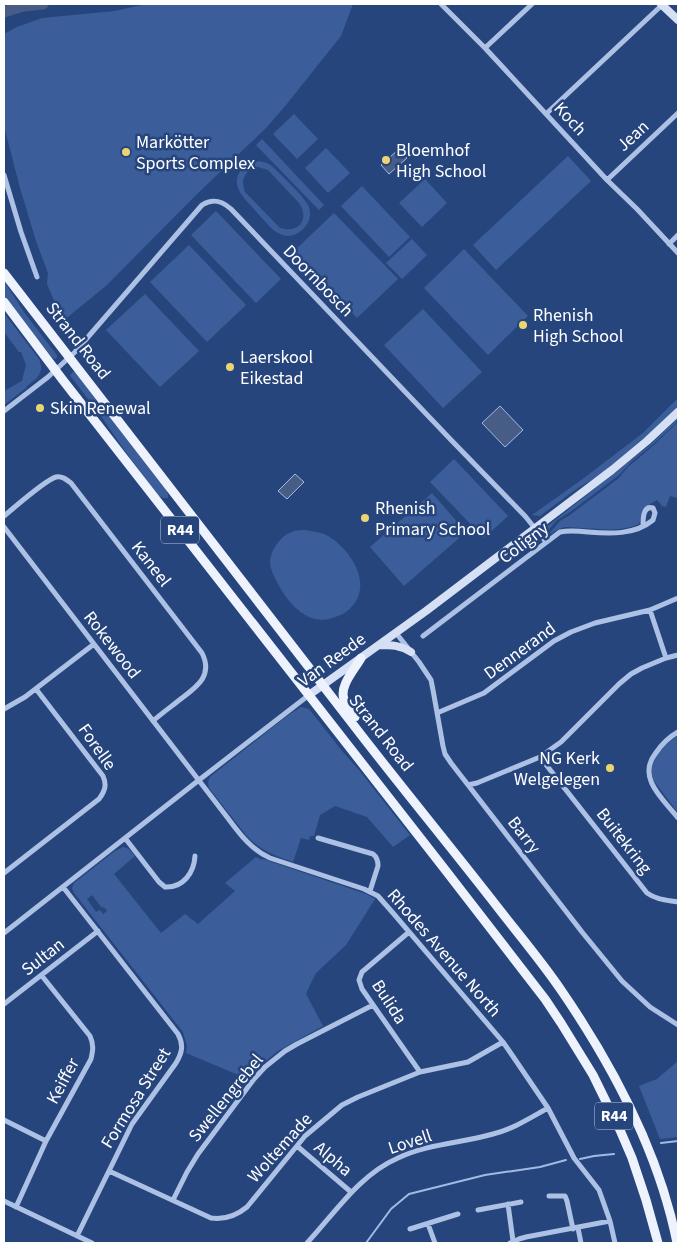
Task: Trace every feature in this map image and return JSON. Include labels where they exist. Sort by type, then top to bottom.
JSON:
[{"type":"main road","name":"Strand Road","points":[[4,273],[560,988],[596,1044],[627,1099],[659,1178],[673,1222],[677,1243]]},
{"type":"main road","name":"Strand Road","points":[[4,302],[545,999],[577,1048],[608,1103],[632,1158],[658,1243]]},
{"type":"main road","points":[[362,658],[344,687],[343,693],[348,707],[359,723],[363,737]]},
{"type":"main road","points":[[659,1178],[670,1201],[678,1226]]},
{"type":"street","name":"Koch","points":[[441,4],[486,48],[607,180],[678,253]]},
{"type":"street","points":[[486,48],[532,4]]},
{"type":"street","points":[[546,114],[661,4],[678,20]]},
{"type":"street","name":"Jean","points":[[607,180],[678,113]]},
{"type":"street","points":[[4,175],[21,232],[38,277]]},
{"type":"street","name":"Doornbosch","points":[[69,358],[202,206],[212,200],[219,201],[231,209],[535,528],[546,542]]},
{"type":"street","points":[[669,244],[678,235]]},
{"type":"street","points":[[4,411],[69,358]]},
{"type":"street","name":"Van Reede","points":[[4,933],[199,780],[631,455],[678,412]]},
{"type":"street","name":"Kaneel","points":[[4,516],[51,480],[61,477],[66,479],[202,653],[206,662],[206,669],[200,682],[153,721]]},
{"type":"street","name":"Coligny","points":[[423,636],[556,535],[566,531],[616,534],[643,526],[653,520],[655,516],[653,508],[647,508],[644,514],[643,526]]},
{"type":"street","name":"Rokewood","points":[[4,527],[199,780]]},
{"type":"street","name":"Dennerand","points":[[437,713],[484,694],[548,645],[566,634],[595,623],[650,610],[678,598]]},
{"type":"street","points":[[650,610],[666,658]]},
{"type":"street","name":"Barry","points":[[396,633],[431,680],[445,754],[457,772],[622,981],[650,1007],[678,1025]]},
{"type":"street","points":[[4,709],[25,697],[94,644]]},
{"type":"street","points":[[379,645],[403,647],[411,652]]},
{"type":"street","points":[[468,785],[488,779],[540,757],[561,742],[619,684],[632,674],[666,658],[678,655]]},
{"type":"street","name":"Forelle","points":[[4,873],[99,799],[105,788],[103,776],[36,689]]},
{"type":"street","points":[[678,732],[659,748],[651,758],[648,769],[649,779],[678,818]]},
{"type":"street","name":"Buitekring","points":[[540,757],[647,892],[653,897],[678,902]]},
{"type":"street","name":"Rhodes Avenue North","points":[[199,780],[242,836],[258,852],[277,861],[370,891],[378,896],[502,1042],[548,1108],[571,1153],[599,1190],[615,1243]]},
{"type":"street","points":[[125,838],[165,887],[172,887],[186,878],[194,868],[195,856]]},
{"type":"street","points":[[318,838],[373,854],[376,857],[378,866],[370,891]]},
{"type":"street","name":"Formosa Street","points":[[63,887],[182,1040],[181,1055],[132,1124],[77,1236]]},
{"type":"street","name":"Sultan","points":[[4,1004],[98,931]]},
{"type":"street","name":"Bulida","points":[[409,932],[362,972],[359,980],[362,989],[420,1072]]},
{"type":"street","name":"Keiffer","points":[[16,1207],[46,1141],[91,1059],[93,1046],[90,1036],[42,976]]},
{"type":"street","name":"Swellengrebel","points":[[173,1200],[198,1154],[265,1067],[285,1051],[373,1004]]},
{"type":"street","name":"Woltemade","points":[[109,1171],[211,1218],[220,1219],[236,1215],[246,1207],[305,1136],[342,1105],[420,1072],[468,1062],[502,1042]]},
{"type":"street","name":"Lovell","points":[[307,1243],[351,1192],[366,1178],[397,1158],[433,1147],[506,1131],[548,1108]]},
{"type":"street","points":[[4,1120],[46,1141]]},
{"type":"street","name":"Alpha","points":[[297,1146],[351,1192]]},
{"type":"street","points":[[548,1196],[565,1196],[581,1243]]},
{"type":"street","points":[[4,1201],[92,1243]]},
{"type":"street","points":[[478,1210],[521,1202]]},
{"type":"street","points":[[508,1204],[512,1242],[526,1237],[610,1222]]},
{"type":"street","points":[[410,1229],[458,1214]]},
{"type":"street","points":[[428,1224],[434,1243]]},
{"type":"street","points":[[312,1238],[317,1243]]},
{"type":"shaded area","name":"Markötter Sports Complex","points":[[146,4],[353,4],[341,36],[267,127],[107,285],[63,321],[47,284],[48,273],[20,188],[4,126],[4,34],[42,18],[115,11]]},
{"type":"shaded area","points":[[294,114],[318,139],[297,159],[273,134]]},
{"type":"shaded area","points":[[262,139],[324,205],[319,210],[256,145]]},
{"type":"shaded area","points":[[326,148],[350,173],[328,193],[305,168]]},
{"type":"shaded area","points":[[399,149],[407,158],[389,174],[381,165]]},
{"type":"shaded area","points":[[568,156],[591,181],[496,270],[473,245]]},
{"type":"shaded area","points":[[259,161],[272,166],[307,203],[310,218],[305,227],[297,234],[286,236],[272,229],[245,200],[239,190],[237,181],[241,170],[247,165]],"holes":[[[258,167],[268,170],[299,203],[302,209],[303,220],[301,224],[293,229],[280,228],[245,192],[243,179],[250,170]]]},
{"type":"shaded area","points":[[425,179],[447,203],[422,227],[399,203]]},
{"type":"shaded area","points":[[362,186],[410,237],[389,257],[341,206]]},
{"type":"shaded area","points":[[216,211],[281,279],[256,303],[191,235]]},
{"type":"shaded area","points":[[334,213],[398,279],[357,318],[293,252]]},
{"type":"shaded area","points":[[412,239],[427,255],[402,279],[386,263]]},
{"type":"shaded area","points":[[189,245],[246,305],[207,342],[150,282]]},
{"type":"shaded area","points":[[464,249],[528,316],[488,355],[424,288]]},
{"type":"shaded area","points":[[4,281],[24,312],[56,354],[56,359],[50,355],[4,295]]},
{"type":"shaded area","points":[[145,294],[199,351],[160,387],[106,330]]},
{"type":"shaded area","points":[[423,309],[482,372],[443,408],[384,345]]},
{"type":"shaded area","points":[[4,313],[39,359],[41,368],[37,378],[4,405],[4,391],[22,381],[26,365],[21,352],[19,352],[4,332]]},
{"type":"shaded area","points":[[75,372],[166,488],[168,498],[158,495],[72,378],[70,375]]},
{"type":"shaded area","points":[[678,398],[678,407],[665,421],[625,455],[540,516],[532,515],[643,433]]},
{"type":"shaded area","points":[[500,406],[523,430],[505,447],[482,423]]},
{"type":"shaded area","points":[[678,418],[676,423],[632,461],[619,475],[557,520],[545,534],[544,529],[650,445]]},
{"type":"shaded area","points":[[678,422],[678,498],[670,496],[666,507],[662,506],[657,500],[648,505],[639,524],[632,527],[611,529],[566,527],[548,535],[560,521],[619,478],[628,467]]},
{"type":"shaded area","points":[[454,459],[508,516],[484,538],[430,482]]},
{"type":"shaded area","points":[[295,474],[304,482],[287,499],[278,491]]},
{"type":"shaded area","points":[[432,493],[466,532],[404,586],[370,547]]},
{"type":"shaded area","points":[[296,530],[324,534],[333,539],[345,550],[356,568],[360,579],[359,595],[351,607],[341,615],[319,620],[306,615],[289,600],[274,575],[270,558],[274,548],[289,533]]},
{"type":"shaded area","points":[[301,707],[309,709],[410,835],[393,847],[367,817],[335,806],[320,815],[314,836],[310,836],[309,840],[301,838],[293,862],[262,849],[246,835],[209,788],[208,782],[210,777]]},
{"type":"shaded area","points":[[678,736],[678,813],[654,781],[652,767],[661,749]]},
{"type":"shaded area","points":[[123,847],[129,849],[135,856],[114,874],[161,933],[185,914],[198,924],[235,891],[225,883],[256,857],[366,894],[375,899],[346,945],[316,973],[306,994],[323,1026],[278,1051],[248,1079],[186,1053],[187,1046],[183,1032],[72,888],[74,883],[115,851]],"holes":[[[92,895],[102,908],[104,907],[107,911],[103,914],[100,910],[96,912],[87,899]]]},
{"type":"shaded area","points":[[678,1061],[678,1137],[660,1139],[639,1086],[657,1079]]},
{"type":"waterway","points":[[4,12],[23,6],[43,4]]},
{"type":"waterway","points":[[661,1143],[678,1141]]},
{"type":"waterway","points":[[580,1159],[614,1154]]},
{"type":"waterway","points":[[366,1243],[391,1209],[409,1194],[485,1175],[540,1167],[566,1160]]},
{"type":"place","name":"Markötter Sports Complex","points":[[126,152]]},
{"type":"place","name":"Bloemhof High School","points":[[386,160]]},
{"type":"place","name":"Rhenish High School","points":[[523,325]]},
{"type":"place","name":"Laerskool Eikestad","points":[[230,367]]},
{"type":"place","name":"Skin Renewal","points":[[40,408]]},
{"type":"place","name":"Rhenish Primary School","points":[[365,518]]},
{"type":"place","name":"NG Kerk Welgelegen","points":[[610,768]]}]
